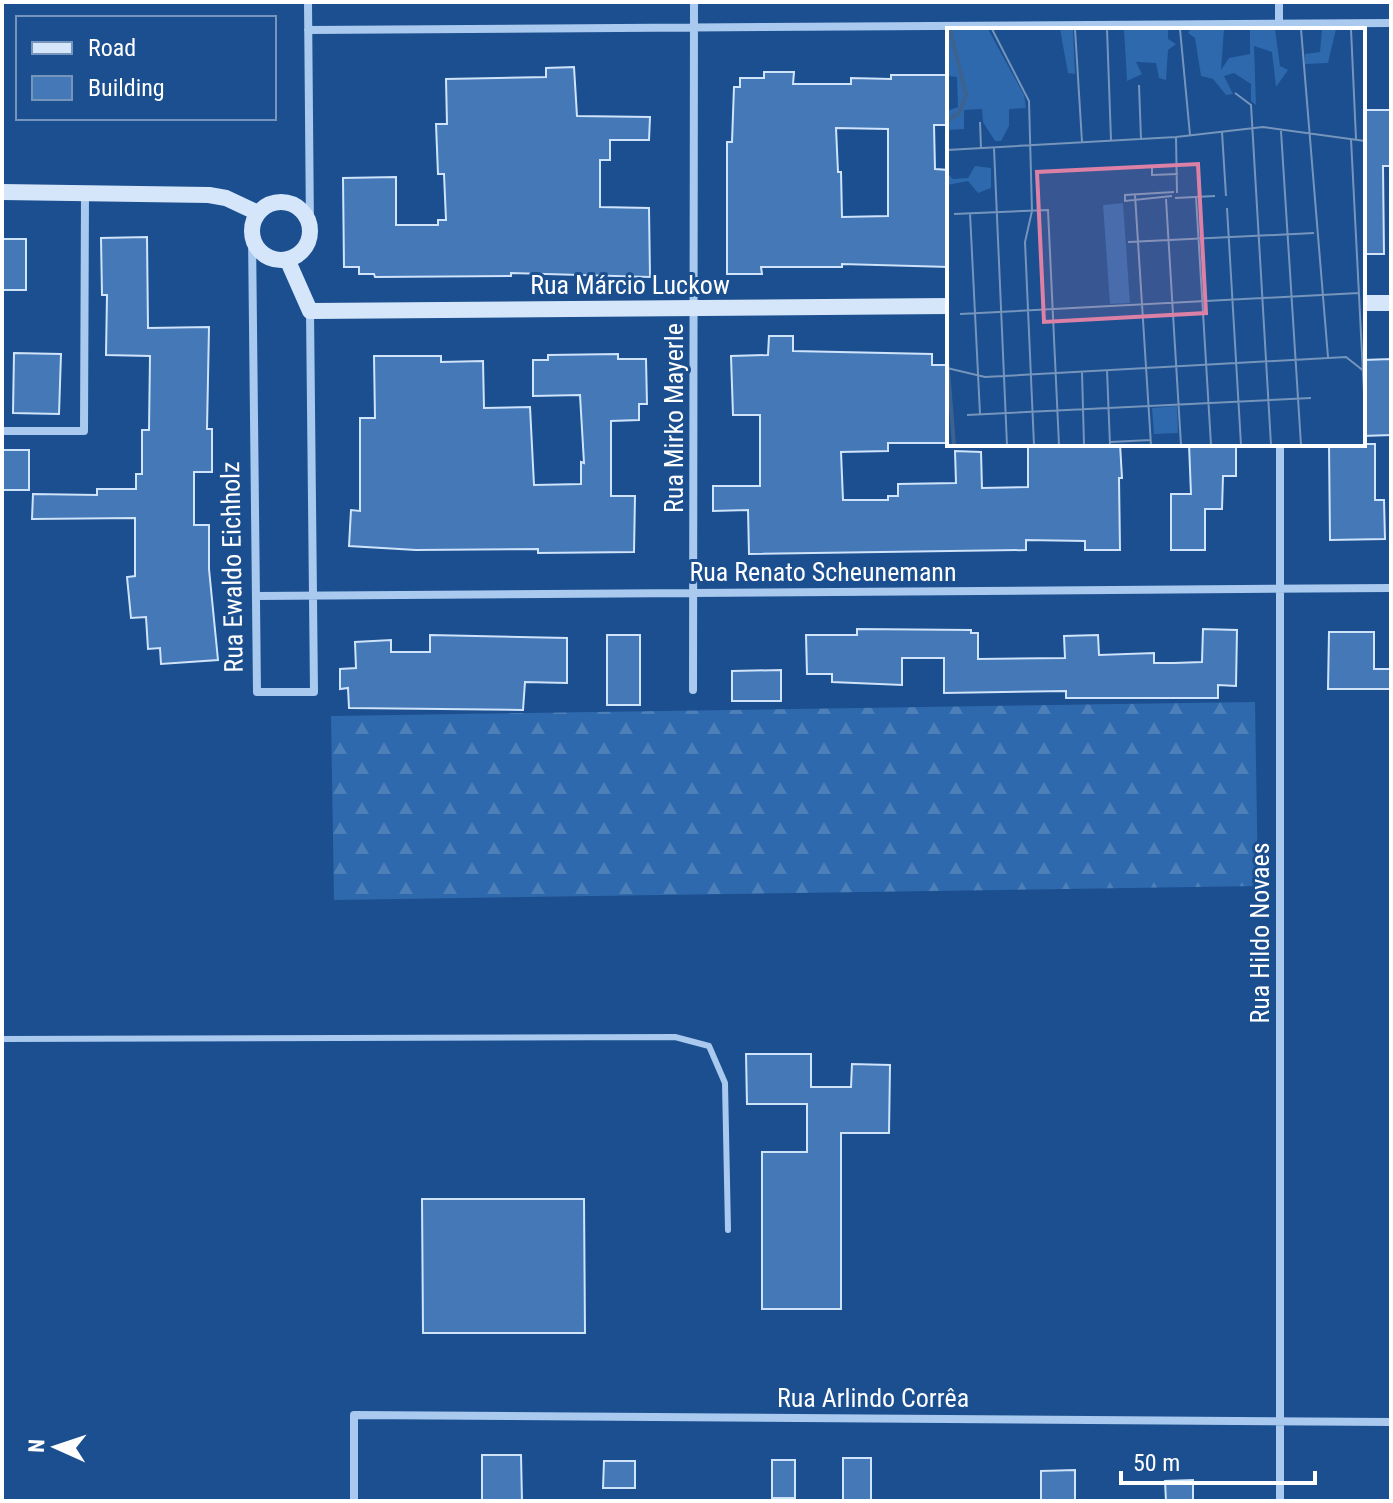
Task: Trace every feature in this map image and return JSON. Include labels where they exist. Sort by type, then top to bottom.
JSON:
[{"type":"street","points":[[308,2],[310,230],[304,249],[287,259],[269,257],[255,244],[252,235],[258,213],[273,203],[290,203],[304,213],[310,230]]},
{"type":"street","name":"Rua Mirko Mayerle","points":[[693,690],[694,2]]},
{"type":"street","points":[[1279,2],[1279,27]]},
{"type":"street","points":[[308,30],[1279,27],[1391,23]]},
{"type":"street","points":[[2,192],[209,195],[226,198],[258,213]]},
{"type":"street","points":[[5,431],[84,431],[85,193]]},
{"type":"street","name":"Rua Ewaldo Eichholz","points":[[252,235],[257,692],[314,692],[310,311],[287,259]]},
{"type":"street","points":[[1365,303],[1391,303]]},
{"type":"street","name":"Rua Márcio Luckow","points":[[310,311],[947,306]]},
{"type":"street","name":"Rua Hildo Novaes","points":[[1280,446],[1280,1501]]},
{"type":"street","name":"Rua Renato Scheunemann","points":[[256,596],[1391,588]]},
{"type":"street","name":"Rua Arlindo Corrêa","points":[[354,1501],[354,1415],[1391,1422]]},
{"type":"lane","points":[[2,1039],[675,1037],[709,1046],[725,1083],[728,1230]]},
{"type":"green space","points":[[1255,702],[1258,886],[334,900],[331,716]]},
{"type":"building","points":[[574,67],[577,116],[650,117],[649,140],[610,140],[610,160],[600,160],[600,207],[649,208],[650,277],[511,273],[511,276],[375,277],[374,274],[359,274],[359,267],[344,267],[343,178],[396,177],[396,225],[438,225],[438,220],[446,220],[444,174],[438,174],[436,124],[447,124],[446,79],[546,77],[546,68]]},
{"type":"building","points":[[764,72],[794,72],[793,84],[851,84],[851,78],[947,75],[947,125],[934,125],[935,169],[947,170],[947,267],[842,264],[842,267],[761,267],[762,274],[727,274],[727,142],[732,142],[734,87],[740,87],[740,78],[764,78]],"holes":[[[836,128],[888,129],[888,216],[842,217]]]},
{"type":"building","points":[[1365,110],[1391,110],[1391,166],[1383,166],[1384,254],[1365,254]]},
{"type":"building","points":[[147,237],[148,328],[209,327],[207,429],[212,429],[212,472],[194,472],[194,525],[209,525],[209,569],[218,660],[161,664],[160,648],[148,649],[146,617],[131,618],[127,577],[135,576],[135,518],[32,519],[33,494],[97,495],[97,489],[136,489],[136,474],[142,474],[142,430],[149,430],[150,356],[106,355],[107,295],[102,295],[101,238]]},
{"type":"building","points":[[2,239],[26,239],[26,290],[2,290]]},
{"type":"building","points":[[769,336],[793,336],[793,351],[932,354],[932,365],[947,365],[947,443],[888,443],[888,451],[841,452],[843,500],[888,500],[888,496],[898,496],[898,484],[956,483],[955,451],[981,452],[982,488],[1028,487],[1028,446],[1120,446],[1120,550],[1085,550],[1085,541],[1026,540],[1026,550],[749,554],[748,510],[713,511],[713,486],[760,486],[760,415],[733,415],[731,356],[768,355]]},
{"type":"building","points":[[14,353],[61,354],[59,414],[13,413]]},
{"type":"building","points":[[618,354],[618,359],[646,359],[647,404],[639,404],[639,420],[611,421],[611,496],[635,496],[634,552],[538,553],[538,549],[416,550],[349,546],[351,510],[360,511],[360,418],[375,418],[374,356],[441,356],[441,362],[483,361],[484,408],[530,407],[534,485],[581,484],[581,462],[584,463],[580,395],[533,396],[533,360],[548,360],[548,355]]},
{"type":"building","points":[[1391,359],[1391,435],[1365,436],[1365,360]]},
{"type":"building","points":[[1375,444],[1375,500],[1384,500],[1385,539],[1330,540],[1329,446]]},
{"type":"building","points":[[1189,446],[1236,446],[1236,476],[1223,476],[1222,509],[1205,509],[1205,550],[1171,550],[1171,494],[1191,494]]},
{"type":"building","points":[[2,450],[29,450],[29,490],[2,490]]},
{"type":"building","points":[[857,629],[971,630],[971,633],[978,633],[978,659],[1065,658],[1064,636],[1098,635],[1099,655],[1154,653],[1154,663],[1202,662],[1203,629],[1237,630],[1236,686],[1218,685],[1218,698],[1066,698],[1066,691],[944,693],[944,658],[902,658],[902,685],[832,682],[832,674],[807,674],[806,635],[857,635]]},
{"type":"building","points":[[1329,632],[1374,632],[1374,669],[1391,669],[1391,689],[1328,689]]},
{"type":"building","points":[[430,635],[567,638],[567,683],[525,682],[523,710],[349,708],[348,688],[340,689],[340,669],[356,668],[355,642],[391,640],[391,652],[430,652]]},
{"type":"building","points":[[607,635],[640,635],[640,705],[607,705]]},
{"type":"building","points":[[781,670],[781,701],[732,701],[732,671]]},
{"type":"building","points":[[746,1054],[811,1054],[811,1087],[851,1087],[852,1064],[890,1065],[889,1133],[841,1133],[841,1309],[762,1309],[762,1152],[807,1152],[807,1104],[747,1104]]},
{"type":"building","points":[[422,1199],[584,1199],[585,1333],[423,1333]]},
{"type":"building","points":[[482,1455],[521,1455],[522,1501],[482,1501]]},
{"type":"building","points":[[843,1458],[871,1458],[871,1501],[843,1501]]},
{"type":"building","points":[[772,1460],[795,1460],[795,1498],[772,1498]]},
{"type":"building","points":[[604,1461],[635,1461],[635,1488],[603,1488]]},
{"type":"building","points":[[1075,1470],[1075,1501],[1041,1501],[1041,1471]]},
{"type":"building","points":[[1193,1480],[1193,1501],[1166,1501],[1165,1481]]}]
